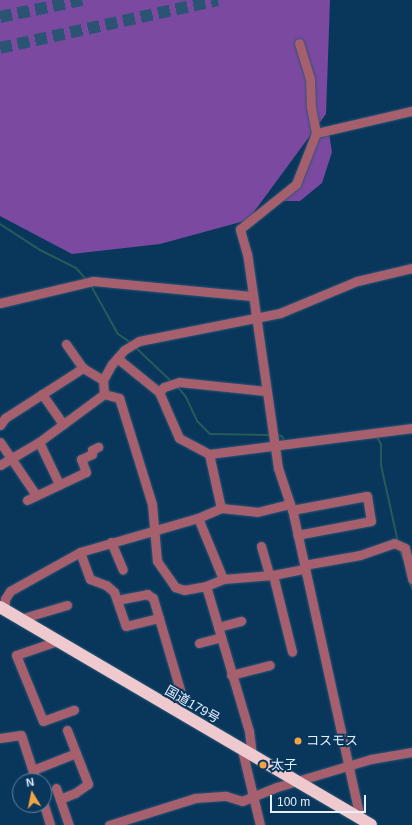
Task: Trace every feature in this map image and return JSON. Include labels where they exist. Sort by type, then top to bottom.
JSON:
[{"type":"highway","name":"国道179号","points":[[2,608],[371,825]]},
{"type":"street","points":[[299,43],[310,78],[311,107],[316,133],[296,184],[240,229],[247,254],[251,296],[278,468],[291,507],[360,818]]},
{"type":"street","points":[[316,133],[411,111]]},
{"type":"street","points":[[104,394],[103,380],[118,358],[139,341],[280,313],[357,280],[412,268]]},
{"type":"street","points":[[0,303],[93,281],[251,296]]},
{"type":"street","points":[[66,344],[83,368],[103,380]]},
{"type":"street","points":[[118,358],[159,392],[179,438],[209,454],[412,428]]},
{"type":"street","points":[[0,425],[5,418],[83,368]]},
{"type":"street","points":[[159,392],[164,387],[179,382],[266,391]]},
{"type":"street","points":[[42,394],[63,424]]},
{"type":"street","points":[[0,465],[39,442],[104,394]]},
{"type":"street","points":[[104,394],[119,398],[152,504],[157,560],[175,587],[184,590],[206,586],[222,579],[271,574],[360,555],[394,544],[405,548],[412,579]]},
{"type":"street","points":[[0,442],[36,494]]},
{"type":"street","points":[[39,442],[59,484]]},
{"type":"street","points":[[27,500],[36,494],[86,472],[81,459],[92,454],[92,450],[98,447]]},
{"type":"street","points":[[209,454],[221,508]]},
{"type":"street","points":[[2,608],[5,598],[10,591],[80,552],[110,542],[198,518],[221,508],[257,512],[367,496],[371,521],[297,535]]},
{"type":"street","points":[[198,518],[222,579]]},
{"type":"street","points":[[110,542],[123,570]]},
{"type":"street","points":[[261,546],[271,574],[292,652]]},
{"type":"street","points":[[80,552],[90,579],[109,586],[117,600],[126,626],[159,618]]},
{"type":"street","points":[[206,586],[231,675],[249,731],[247,752],[260,825]]},
{"type":"street","points":[[117,600],[150,595],[159,618],[181,693],[174,710]]},
{"type":"street","points":[[20,619],[67,605]]},
{"type":"street","points":[[218,626],[241,621]]},
{"type":"street","points":[[199,643],[221,637]]},
{"type":"street","points":[[57,640],[16,655],[43,721],[74,710]]},
{"type":"street","points":[[231,675],[270,665]]},
{"type":"street","points":[[60,799],[76,793],[88,784],[67,730]]},
{"type":"street","points":[[0,738],[21,735],[33,773]]},
{"type":"street","points":[[109,825],[195,798],[226,796],[242,802],[277,787],[299,782],[371,759],[412,752]]},
{"type":"street","points":[[32,770],[76,753]]},
{"type":"street","points":[[56,788],[69,825]]},
{"type":"street","points":[[46,813],[50,825]]},
{"type":"shaded area","points":[[0,0],[330,0],[326,114],[248,220],[160,244],[72,254],[0,216]]},
{"type":"shaded area","points":[[329,133],[332,152],[322,183],[300,201],[280,201],[304,178],[318,135]]},
{"type":"waterway","points":[[0,224],[40,250],[76,268],[86,279]]},
{"type":"waterway","points":[[90,284],[118,334],[130,342]]},
{"type":"waterway","points":[[134,346],[172,382]]},
{"type":"waterway","points":[[177,386],[186,397],[197,421],[210,434],[270,435]]},
{"type":"waterway","points":[[277,435],[282,436],[284,441]]},
{"type":"waterway","points":[[376,436],[381,444],[381,465],[398,542]]},
{"type":"waterway","points":[[400,550],[403,559]]},
{"type":"waterway","points":[[409,581],[412,589]]},
{"type":"tunnel","points":[[0,17],[82,0]]},
{"type":"tunnel","points":[[0,48],[218,0]]},
{"type":"place","name":"コスモス","points":[[298,741]]},
{"type":"place","name":"太子","points":[[263,765]]}]
